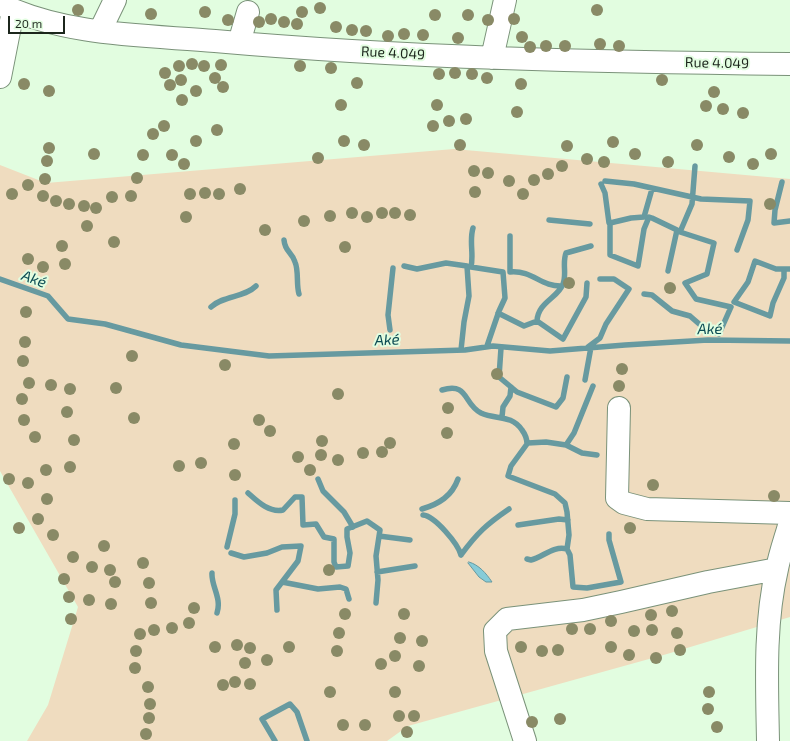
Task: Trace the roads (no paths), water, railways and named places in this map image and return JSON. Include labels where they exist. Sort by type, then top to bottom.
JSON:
[{"type":"street","points":[[100,31],[115,0]]},
{"type":"street","points":[[492,58],[505,0]]},
{"type":"street","points":[[0,77],[7,8]]},
{"type":"street","name":"Rue 4.049","points":[[7,8],[57,23],[100,31],[359,52],[626,63],[790,64]]},
{"type":"street","points":[[239,43],[248,12]]},
{"type":"street","points":[[619,408],[617,498],[624,503],[647,509],[790,513]]},
{"type":"street","points":[[768,741],[767,677],[771,603],[776,569],[790,522]]},
{"type":"street","points":[[525,741],[496,651],[495,631],[507,619],[606,605],[708,582],[776,569]]},
{"type":"water","points":[[469,562],[482,570],[492,582],[486,582],[479,577],[468,563]]},
{"type":"waterway","points":[[644,294],[652,295],[672,311],[690,316],[705,329],[719,334],[731,307],[696,299],[685,283],[707,274],[714,243],[680,232],[692,204],[695,166]]},
{"type":"waterway","points":[[605,181],[634,184],[701,199],[750,201],[748,220],[737,250]]},
{"type":"waterway","points":[[782,182],[775,210],[774,223],[790,221]]},
{"type":"waterway","points":[[601,184],[605,193],[609,223]]},
{"type":"waterway","points":[[652,189],[644,217],[631,218],[610,223],[610,255],[638,266],[644,229],[649,217],[677,230],[668,271]]},
{"type":"waterway","points":[[549,220],[590,224]]},
{"type":"waterway","points":[[473,228],[471,238],[471,267],[503,272],[505,298],[487,346]]},
{"type":"waterway","points":[[510,236],[510,272],[525,273],[548,284],[562,286]]},
{"type":"waterway","points":[[284,240],[296,266],[299,294]]},
{"type":"waterway","points":[[537,321],[541,309],[557,293],[563,284],[565,276],[564,261],[566,253],[591,246]]},
{"type":"waterway","points":[[784,270],[784,278],[773,303],[770,316],[734,302],[748,282],[755,261],[776,269],[790,269]]},
{"type":"waterway","points":[[404,266],[417,269],[446,263],[467,266],[469,296],[461,350]]},
{"type":"waterway","points":[[390,330],[388,315],[393,268]]},
{"type":"waterway","name":"Aké","points":[[0,279],[48,296],[68,319],[105,324],[181,345],[269,356],[465,350],[493,346],[550,351],[708,340],[790,341]]},
{"type":"waterway","points":[[588,347],[600,338],[606,324],[629,289],[614,279],[600,279]]},
{"type":"waterway","points":[[537,321],[563,339],[586,297],[587,283]]},
{"type":"waterway","points":[[211,307],[222,300],[246,293],[256,286]]},
{"type":"waterway","points":[[498,313],[524,326],[537,321]]},
{"type":"waterway","points":[[585,380],[591,347]]},
{"type":"waterway","points":[[501,348],[499,377],[517,392],[556,407],[563,398],[567,377]]},
{"type":"waterway","points":[[566,445],[574,433],[593,386]]},
{"type":"waterway","points":[[502,417],[503,407],[510,396],[511,387]]},
{"type":"waterway","points":[[442,390],[451,388],[461,391],[475,409],[481,413],[508,419],[518,425],[523,432],[527,444],[511,466],[508,476],[555,494],[565,503],[569,535],[567,549],[570,555],[573,587],[587,588],[621,582],[609,540],[609,534]]},
{"type":"waterway","points":[[528,443],[546,442],[566,445],[582,453],[597,455]]},
{"type":"waterway","points":[[318,479],[323,491],[344,512],[353,527]]},
{"type":"waterway","points":[[422,509],[434,505],[448,495],[458,479]]},
{"type":"waterway","points":[[248,493],[264,506],[273,510],[283,510],[295,497],[302,497],[303,525],[316,524],[324,537],[334,539],[334,562],[336,567],[348,566],[350,553],[347,529],[367,521],[380,530],[376,556],[378,580],[376,603]]},
{"type":"waterway","points":[[227,547],[235,514],[235,500]]},
{"type":"waterway","points":[[461,555],[483,529],[494,519],[509,509]]},
{"type":"waterway","points":[[423,515],[434,520],[440,525],[455,544],[461,555]]},
{"type":"waterway","points":[[518,525],[559,519],[568,520]]},
{"type":"waterway","points":[[379,536],[410,540]]},
{"type":"waterway","points":[[231,553],[244,557],[267,553],[282,547],[301,546],[298,561],[276,590],[277,610]]},
{"type":"waterway","points":[[527,559],[535,559],[553,550],[562,548],[567,549]]},
{"type":"waterway","points":[[377,572],[415,566]]},
{"type":"waterway","points":[[212,573],[218,602],[217,613]]},
{"type":"waterway","points":[[282,582],[318,589],[340,587],[346,589],[349,599]]},
{"type":"waterway","points":[[275,741],[262,719],[290,704],[297,712],[307,741]]}]
